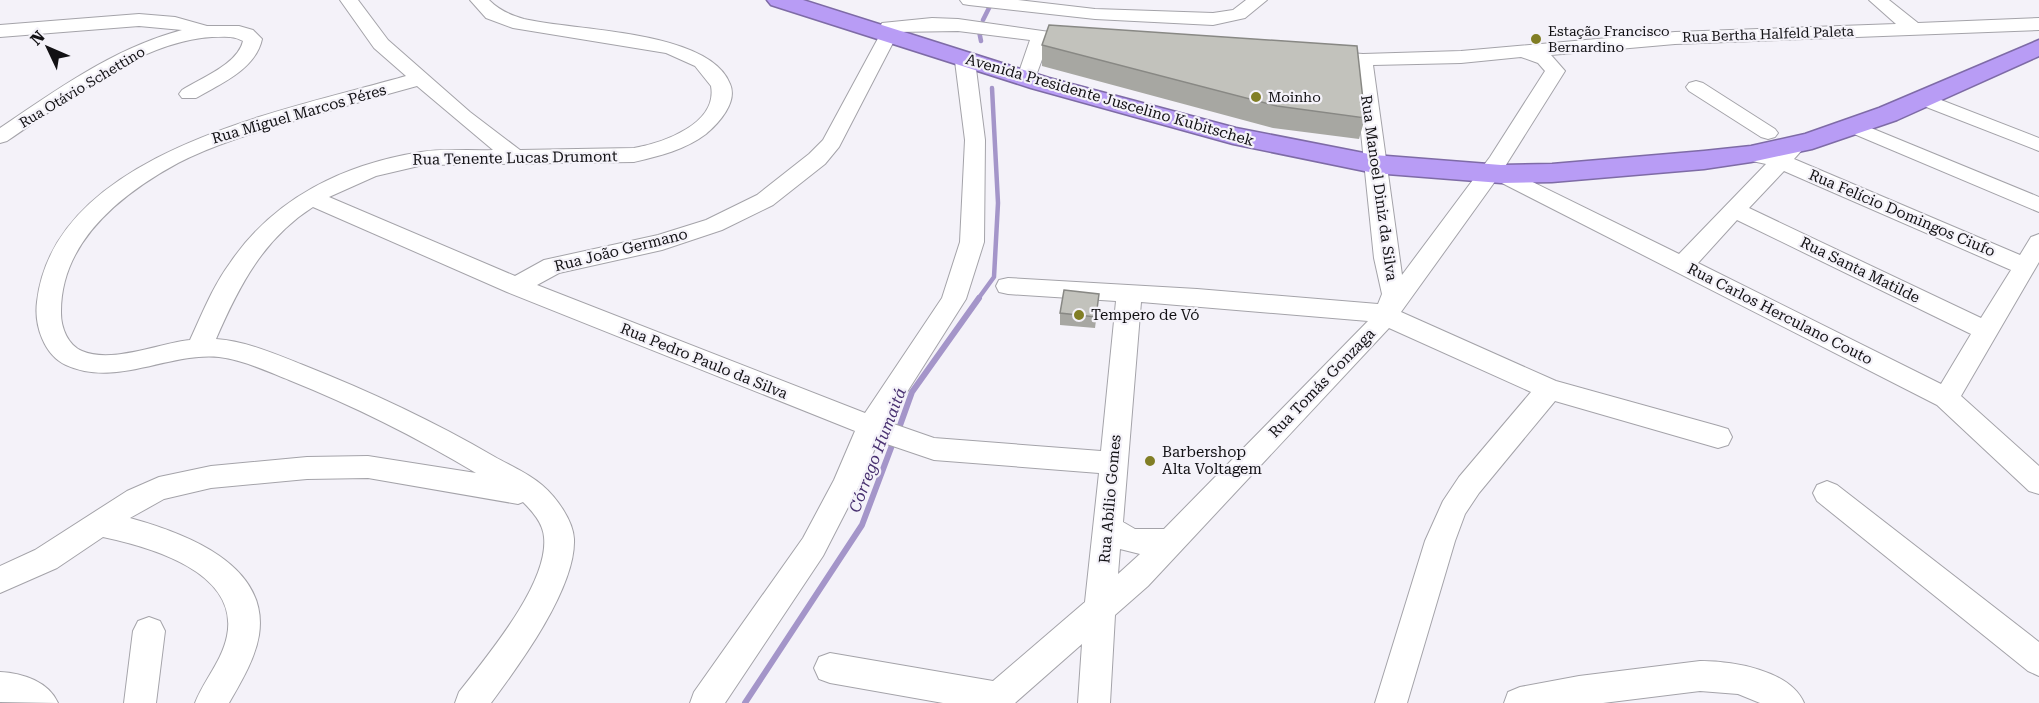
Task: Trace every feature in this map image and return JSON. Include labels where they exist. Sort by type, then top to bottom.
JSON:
[{"type":"highway","name":"Avenida Presidente Juscelino Kubitschek","points":[[778,0],[936,46],[1254,129],[1373,157]]},
{"type":"highway","name":"Avenida Presidente Juscelino Kubitschek","points":[[800,0],[888,31]]},
{"type":"highway","name":"Avenida Presidente Juscelino Kubitschek","points":[[1496,169],[1724,142],[1768,133],[1869,102],[2039,30]]},
{"type":"highway","name":"Avenida Presidente Juscelino Kubitschek","points":[[936,46],[966,60],[1127,108],[1233,136],[1373,157],[1496,169],[1632,167],[1751,154],[1788,153],[1923,99],[2039,47]]},
{"type":"street","points":[[349,0],[381,44],[463,116],[515,157]]},
{"type":"street","name":"Rua Tenente Lucas Drumont","points":[[199,348],[238,268],[281,219],[310,197],[342,180],[392,163],[423,158],[634,155],[665,149],[708,120],[719,105],[723,93],[713,69],[696,58],[651,44],[538,27],[494,13],[480,4],[479,0]]},
{"type":"street","points":[[989,2],[1106,14],[1213,19],[1247,10],[1258,0]]},
{"type":"street","points":[[1878,0],[1913,28]]},
{"type":"street","points":[[0,31],[139,20],[175,23],[203,30]]},
{"type":"street","points":[[888,31],[932,24],[958,25],[1040,37],[1099,42]]},
{"type":"street","name":"Rua Bertha Halfeld Paleta","points":[[1304,55],[1363,60],[1461,57],[1675,38],[2039,24]]},
{"type":"street","points":[[936,46],[940,32],[958,25]]},
{"type":"street","name":"Rua Otávio Schettino","points":[[0,137],[134,53],[203,30],[246,33],[253,39],[253,45],[248,54],[189,94]]},
{"type":"street","name":"Rua João Germano","points":[[516,286],[552,266],[662,242],[714,225],[765,200],[818,159],[832,143],[888,31]]},
{"type":"street","points":[[1030,69],[1040,37]]},
{"type":"street","name":"Rua Tomás Gonzaga","points":[[994,700],[1137,577],[1387,315],[1496,169],[1555,71],[1545,59],[1527,52]]},
{"type":"street","points":[[706,703],[813,547],[847,482],[888,434],[954,299],[972,242],[975,140],[966,60]]},
{"type":"street","name":"Rua Manoel Diniz da Silva","points":[[1363,60],[1384,246],[1394,294],[1387,315]]},
{"type":"street","name":"Rua Miguel Marcos Péres","points":[[199,348],[105,362],[82,361],[66,354],[56,341],[47,318],[51,284],[62,256],[91,216],[144,175],[196,145],[267,121],[422,78]]},
{"type":"street","points":[[1696,87],[1768,133]]},
{"type":"street","points":[[1923,99],[2039,145]]},
{"type":"street","points":[[1854,127],[2039,205]]},
{"type":"street","points":[[1682,265],[1788,153]]},
{"type":"street","name":"Rua Felício Domingos Ciufo","points":[[1788,153],[2024,266]]},
{"type":"street","name":"Rua Carlos Herculano Couto","points":[[1496,169],[1946,398],[2039,483]]},
{"type":"street","name":"Rua Pedro Paulo da Silva","points":[[310,197],[516,286],[888,434],[934,449],[1114,464]]},
{"type":"street","name":"Rua Santa Matilde","points":[[1735,210],[1985,330]]},
{"type":"street","points":[[1946,398],[2039,242]]},
{"type":"street","points":[[1384,246],[1392,252],[1410,258],[1432,252]]},
{"type":"street","points":[[1008,286],[1129,295],[1197,297],[1379,313],[1549,389],[1718,436]]},
{"type":"street","name":"Rua Abílio Gomes","points":[[1094,703],[1107,528],[1129,295]]},
{"type":"street","points":[[199,348],[219,348],[251,356],[377,406],[460,449],[534,494],[552,517],[558,535],[559,551],[550,580],[517,640],[471,703]]},
{"type":"street","points":[[1391,703],[1440,541],[1453,509],[1469,485],[1549,389]]},
{"type":"street","points":[[0,580],[46,559],[137,499],[159,489],[211,477],[307,468],[368,467],[534,494]]},
{"type":"street","points":[[1827,493],[2036,654]]},
{"type":"street","points":[[101,524],[134,531],[186,549],[231,583],[242,603],[244,624],[238,654],[212,703]]},
{"type":"street","points":[[1107,528],[1132,541],[1168,542]]},
{"type":"street","points":[[140,703],[148,631]]},
{"type":"street","points":[[830,668],[994,700]]},
{"type":"street","points":[[1520,703],[1577,691],[1686,676],[1740,679],[1760,686],[1788,703]]},
{"type":"street","points":[[0,687],[12,687],[42,703]]},
{"type":"building","points":[[1049,25],[1357,46],[1365,118],[1277,106],[1042,45]]},
{"type":"building","points":[[1064,290],[1099,294],[1096,317],[1060,313]]},
{"type":"waterway","name":"Córrego Humaitá","points":[[983,20],[993,0]]},
{"type":"waterway","name":"Córrego Humaitá","points":[[979,31],[981,41]]},
{"type":"waterway","name":"Córrego Humaitá","points":[[978,299],[994,277],[998,203],[992,88]]},
{"type":"waterway","name":"Córrego Humaitá","points":[[898,431],[912,392],[979,298]]},
{"type":"waterway","name":"Córrego Humaitá","points":[[745,703],[862,525],[894,440]]},
{"type":"place","name":"Estação Francisco Bernardino","points":[[1536,39]]},
{"type":"place","name":"Moinho","points":[[1256,97]]},
{"type":"place","name":"Tempero de Vó","points":[[1079,315]]},
{"type":"place","name":"Barbershop Alta Voltagem","points":[[1150,461]]}]
